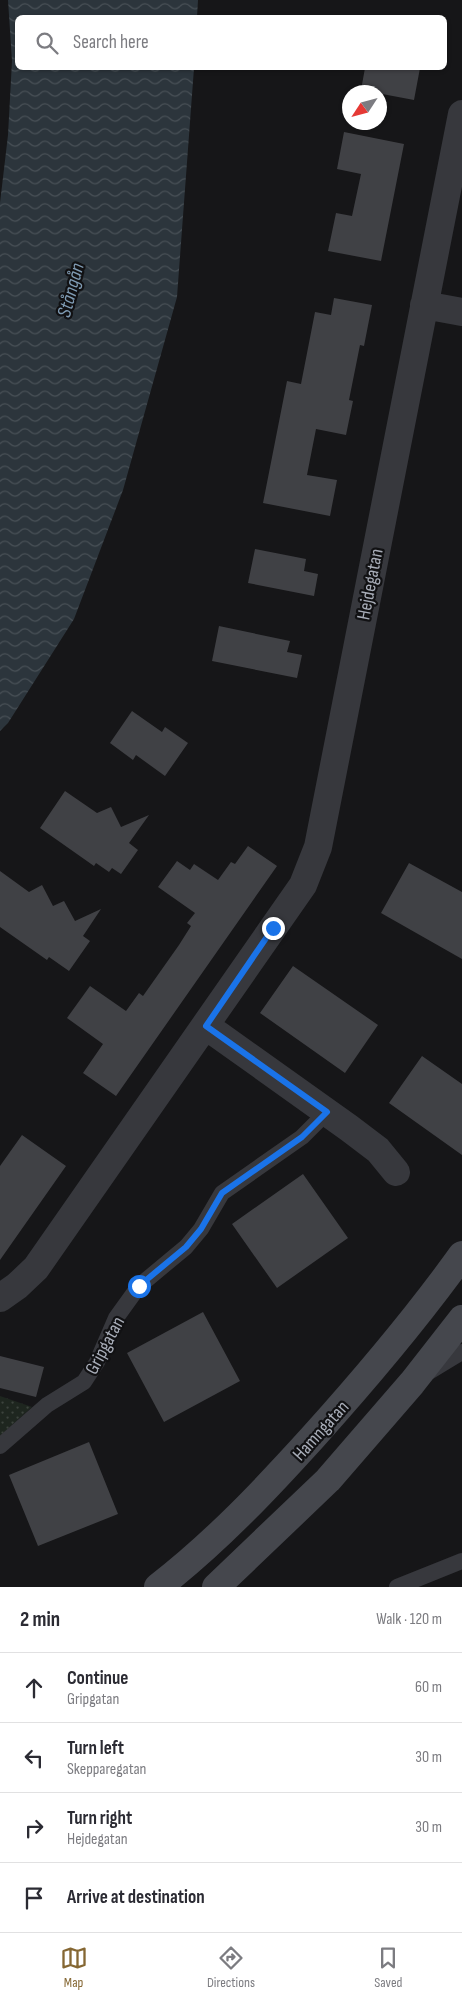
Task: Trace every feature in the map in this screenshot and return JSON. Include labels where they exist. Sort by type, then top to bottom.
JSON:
[{"type":"main road","name":"Hamngatan","points":[[158,1587],[192,1562],[278,1476],[377,1366],[426,1305],[462,1255]]},
{"type":"main road","name":"Hamngatan","points":[[216,1587],[328,1480],[412,1383],[462,1319]]},
{"type":"street","name":"Hejdegatan","points":[[206,1026],[303,885],[318,847],[462,114]]},
{"type":"street","points":[[424,305],[462,312]]},
{"type":"street","points":[[0,1298],[17,1286],[36,1268],[206,1026],[378,1150],[396,1172]]},
{"type":"lane","name":"Gripgatan","points":[[0,1446],[47,1405],[84,1382],[97,1362],[116,1318],[139,1286],[186,1247],[201,1229],[222,1193],[302,1137],[327,1112]]},
{"type":"lane","points":[[412,1383],[462,1352]]},
{"type":"lane","points":[[398,1587],[462,1561]]},
{"type":"shaded area","points":[[0,1396],[32,1407],[0,1436]]},
{"type":"water","name":"Stångån","points":[[8,0],[198,0],[197,15],[15,15],[15,70],[194,70],[177,297],[123,490],[74,619],[8,723],[0,731],[0,203],[8,135],[12,61]]},
{"type":"building","points":[[365,70],[420,70],[414,100],[387,95],[387,85],[362,85]]},
{"type":"building","points":[[344,132],[404,144],[381,261],[328,251],[336,213],[352,216],[361,174],[337,169]]},
{"type":"building","points":[[334,298],[372,305],[364,346],[360,345],[349,400],[353,401],[346,435],[316,429],[307,475],[337,480],[330,516],[263,503],[287,381],[301,384],[315,312],[331,315]]},
{"type":"building","points":[[255,549],[306,559],[304,571],[318,574],[314,596],[248,583]]},
{"type":"building","points":[[219,626],[290,641],[287,652],[302,655],[297,678],[212,661]]},
{"type":"building","points":[[132,711],[162,732],[165,727],[188,743],[165,776],[136,755],[133,760],[110,743]]},
{"type":"building","points":[[65,791],[97,813],[111,807],[121,827],[149,815],[129,843],[138,850],[121,874],[112,868],[109,872],[96,863],[94,866],[40,828]]},
{"type":"building","points":[[248,846],[277,866],[116,1096],[83,1073],[103,1044],[67,1018],[90,986],[126,1011],[139,993],[143,996],[179,945],[191,926],[187,923],[195,913],[158,887],[177,861],[190,870],[194,864],[218,880],[231,862],[235,864]]},
{"type":"building","points":[[409,863],[462,892],[462,959],[381,913]]},
{"type":"building","points":[[0,871],[29,892],[42,885],[53,906],[64,901],[75,921],[101,909],[83,936],[90,941],[69,971],[49,957],[47,960],[0,927]]},
{"type":"building","points":[[293,966],[378,1025],[345,1073],[260,1013]]},
{"type":"building","points":[[422,1056],[462,1084],[462,1155],[389,1103]]},
{"type":"building","points":[[22,1135],[66,1166],[0,1260],[0,1166]]},
{"type":"building","points":[[303,1174],[348,1238],[277,1288],[232,1224]]},
{"type":"building","points":[[203,1312],[240,1381],[164,1422],[127,1353]]},
{"type":"building","points":[[0,1356],[44,1367],[36,1397],[0,1388]]},
{"type":"building","points":[[89,1442],[118,1514],[38,1546],[9,1475]]},
{"type":"route","points":[[139,1286],[186,1247],[201,1229],[222,1193],[270,1157],[302,1137],[327,1112],[206,1026],[273,928]]}]
